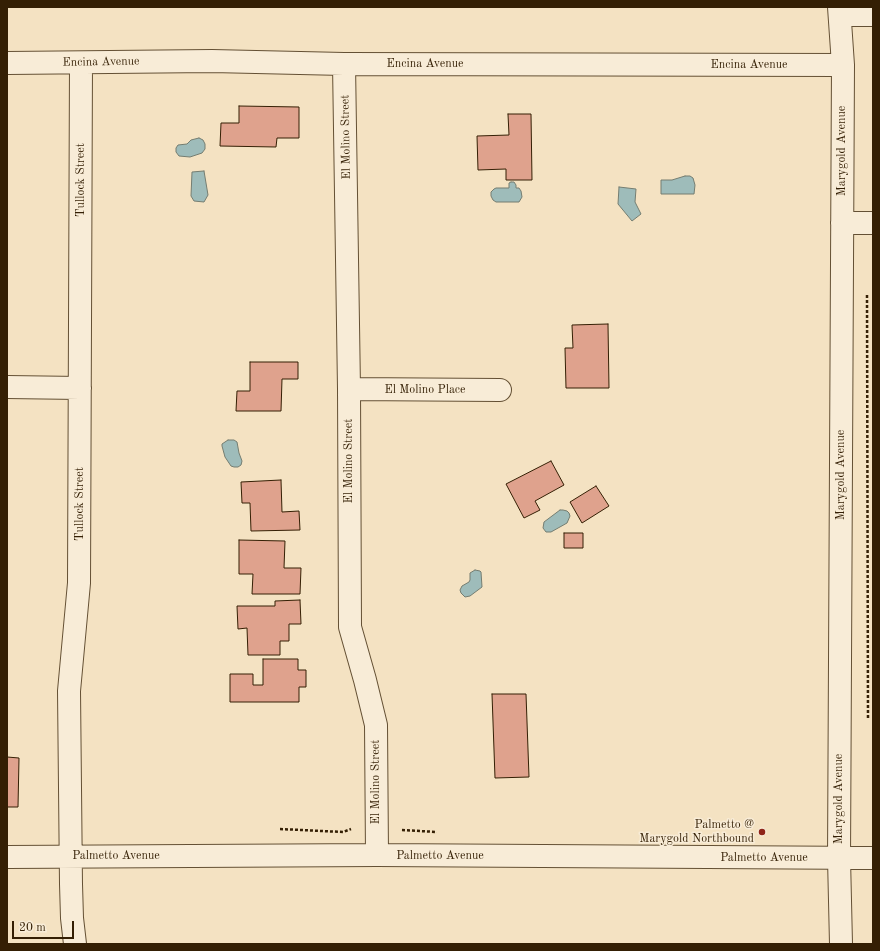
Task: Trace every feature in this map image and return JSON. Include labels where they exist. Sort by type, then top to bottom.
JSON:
[{"type":"street","points":[[840,11],[873,15]]},
{"type":"street","name":"Marygold Avenue","points":[[840,11],[843,65],[839,858],[841,944]]},
{"type":"street","name":"Encina Avenue","points":[[7,63],[212,61],[344,64],[843,65]]},
{"type":"street","name":"Tullock Street","points":[[75,944],[72,918],[69,691],[79,583],[81,63]]},
{"type":"street","name":"El Molino Street","points":[[344,64],[349,389],[350,626],[376,725],[377,855]]},
{"type":"street","points":[[842,224],[873,223]]},
{"type":"street","points":[[7,387],[80,388]]},
{"type":"street","name":"El Molino Place","points":[[349,389],[500,390]]},
{"type":"street","name":"Palmetto Avenue","points":[[7,857],[377,855],[873,858]]},
{"type":"path","points":[[867,294],[868,719]]},
{"type":"path","points":[[280,829],[343,832],[351,829]]},
{"type":"path","points":[[402,830],[439,832]]},
{"type":"water","points":[[199,138],[203,140],[205,144],[205,149],[202,153],[190,157],[179,156],[176,152],[178,145],[187,144],[191,140]]},
{"type":"water","points":[[204,171],[208,195],[204,202],[194,201],[191,196],[192,172]]},
{"type":"water","points":[[690,176],[693,178],[695,185],[694,194],[661,194],[661,180],[672,180]]},
{"type":"water","points":[[514,182],[516,188],[519,188],[521,191],[522,197],[519,202],[496,202],[493,200],[491,192],[494,189],[509,188],[509,183]]},
{"type":"water","points":[[619,187],[636,189],[635,202],[641,214],[632,221],[618,204]]},
{"type":"water","points":[[228,440],[234,440],[237,442],[242,461],[241,465],[238,467],[231,466],[225,457],[222,444]]},
{"type":"water","points":[[560,510],[567,511],[569,513],[570,516],[567,523],[551,532],[546,532],[543,528],[544,522]]},
{"type":"water","points":[[475,570],[481,572],[482,587],[470,596],[465,597],[460,590],[462,586],[469,582],[470,573]]},
{"type":"building","points":[[239,106],[299,107],[299,138],[277,138],[276,147],[220,146],[221,123],[239,123]]},
{"type":"building","points":[[508,114],[531,114],[532,180],[506,180],[506,169],[478,170],[477,136],[509,135]]},
{"type":"building","points":[[608,324],[609,388],[566,388],[565,348],[573,348],[572,325]]},
{"type":"building","points":[[250,362],[298,362],[298,379],[282,379],[281,411],[236,411],[237,391],[250,391]]},
{"type":"building","points":[[551,461],[564,485],[535,501],[540,510],[524,518],[506,484]]},
{"type":"building","points":[[281,480],[282,512],[299,511],[300,530],[251,531],[250,503],[242,503],[241,482]]},
{"type":"building","points":[[596,486],[609,506],[582,523],[570,502]]},
{"type":"building","points":[[564,533],[583,533],[583,548],[564,548]]},
{"type":"building","points":[[239,540],[285,541],[284,568],[301,568],[300,594],[252,594],[253,574],[239,574]]},
{"type":"building","points":[[300,600],[301,624],[289,624],[289,641],[280,641],[280,655],[248,655],[247,628],[238,629],[237,606],[275,606],[275,601]]},
{"type":"building","points":[[263,659],[298,659],[298,670],[306,670],[306,687],[299,687],[299,702],[230,702],[230,674],[253,674],[253,685],[263,685]]},
{"type":"building","points":[[492,694],[526,694],[529,777],[495,778]]},
{"type":"building","points":[[7,757],[19,758],[18,807],[7,807]]},
{"type":"place","name":"Palmetto @ Marygold Northbound","points":[[762,832]]}]
